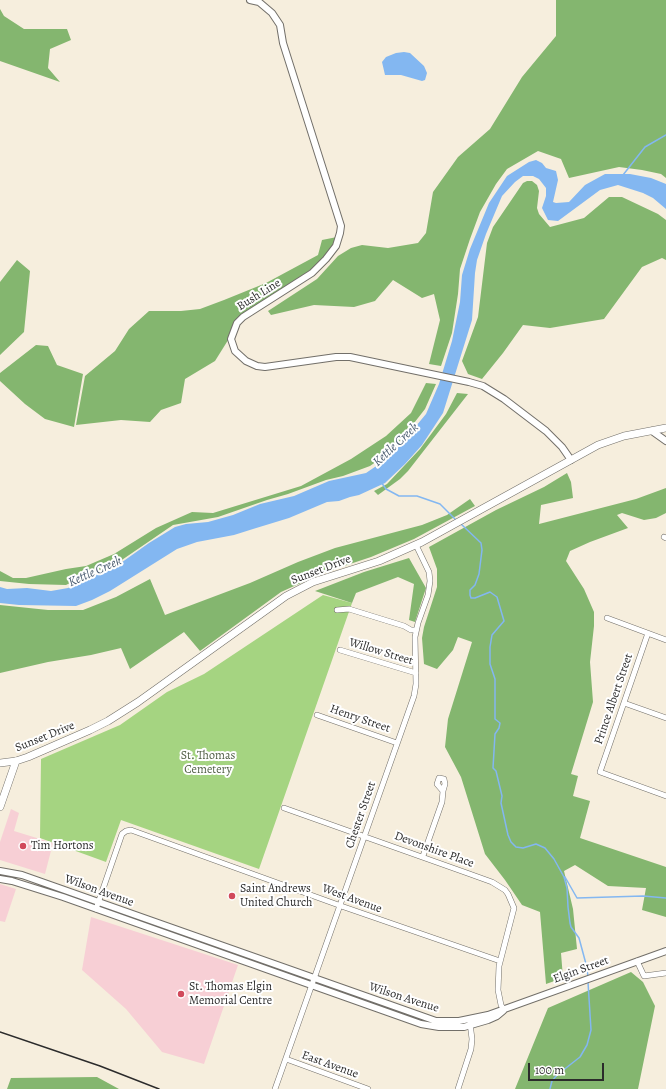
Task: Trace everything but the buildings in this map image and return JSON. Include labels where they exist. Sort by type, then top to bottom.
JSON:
[{"type":"main road","name":"Sunset Drive","points":[[0,763],[16,761],[67,741],[108,721],[138,702],[286,596],[313,582],[379,561],[416,545],[580,454],[605,442],[624,436],[666,428]]},
{"type":"main road","points":[[0,807],[16,761]]},
{"type":"street","name":"Bush Line","points":[[250,0],[259,2],[272,13],[280,25],[283,43],[341,226],[336,246],[312,274],[239,320],[234,327],[232,334],[231,339],[233,348],[246,362],[260,367],[343,357],[356,358],[483,386],[504,398],[552,436],[571,460]]},
{"type":"street","points":[[652,431],[666,441]]},
{"type":"street","name":"Chester Street","points":[[275,1089],[414,696],[416,684],[416,630],[428,595],[430,581],[429,572],[416,545]]},
{"type":"street","points":[[337,610],[349,609],[404,626],[411,630],[416,630]]},
{"type":"street","points":[[608,618],[666,640]]},
{"type":"street","name":"Prince Albert Street","points":[[648,633],[600,772],[666,796]]},
{"type":"street","name":"Willow Street","points":[[340,650],[416,673]]},
{"type":"street","points":[[624,703],[666,718]]},
{"type":"street","name":"Henry Street","points":[[317,715],[397,743]]},
{"type":"street","points":[[423,856],[442,802],[443,791]]},
{"type":"street","name":"Devonshire Place","points":[[284,808],[423,856],[500,886],[508,894],[514,908],[500,961],[498,990],[501,1005],[504,1010]]},
{"type":"street","name":"West Avenue","points":[[98,902],[122,834],[131,830],[340,906],[500,961]]},
{"type":"street","points":[[0,868],[3,872]]},
{"type":"street","name":"Wilson Avenue","points":[[3,872],[22,875],[65,890],[312,985],[421,1024],[459,1027],[504,1010]]},
{"type":"street","name":"Wilson Avenue","points":[[0,878],[12,880],[96,909],[164,929],[314,978],[429,1019],[470,1022]]},
{"type":"street","points":[[63,897],[65,890]]},
{"type":"street","points":[[96,909],[98,902]]},
{"type":"street","name":"Elgin Street","points":[[504,1010],[666,951]]},
{"type":"street","points":[[637,961],[644,976],[666,973]]},
{"type":"street","points":[[458,1089],[471,1050],[472,1039],[470,1022]]},
{"type":"street","name":"East Avenue","points":[[286,1059],[368,1089]]},
{"type":"shaded area","points":[[11,809],[19,813],[14,831],[53,843],[45,874],[0,860],[0,842]]},
{"type":"shaded area","points":[[0,884],[16,889],[5,922],[0,921]]},
{"type":"shaded area","points":[[91,917],[238,965],[204,1064],[162,1052],[126,1009],[82,970]]},
{"type":"green space","points":[[556,0],[666,0],[666,178],[661,174],[619,167],[569,178],[561,159],[538,151],[507,169],[496,184],[480,212],[470,239],[460,269],[452,333],[441,366],[429,364],[440,320],[434,294],[422,298],[393,280],[375,301],[354,307],[314,305],[271,315],[268,311],[317,279],[338,256],[351,248],[362,245],[388,248],[418,243],[426,233],[433,192],[458,157],[490,129],[522,77],[556,36]]},
{"type":"green space","points":[[0,9],[4,16],[24,29],[67,29],[71,40],[50,49],[48,68],[60,82],[0,61]]},
{"type":"green space","points":[[532,181],[537,185],[539,191],[537,208],[539,214],[550,227],[584,218],[609,197],[622,197],[658,214],[666,220],[666,260],[662,258],[642,267],[604,319],[550,328],[523,325],[482,379],[468,374],[462,361],[478,317],[487,243],[493,227],[523,183]]},
{"type":"green space","points":[[337,237],[333,246],[321,261],[298,280],[236,321],[230,337],[215,361],[185,379],[181,403],[161,410],[150,422],[121,420],[76,425],[85,376],[115,351],[129,329],[149,311],[181,311],[200,309],[224,300],[266,283],[318,255],[322,240]]},
{"type":"green space","points":[[17,260],[30,271],[24,332],[0,355],[0,282]]},
{"type":"green space","points":[[36,345],[48,346],[57,365],[83,374],[74,427],[45,419],[25,404],[0,381],[0,373]]},
{"type":"green space","points":[[426,383],[436,384],[425,409],[393,450],[370,466],[218,517],[173,525],[113,566],[86,575],[66,585],[29,584],[0,581],[0,571],[13,578],[26,578],[86,566],[114,554],[156,528],[192,512],[213,513],[301,486],[351,459],[386,436],[411,413]]},
{"type":"green space","points":[[457,393],[468,394],[408,471],[400,479],[378,495],[374,491],[387,484],[420,449],[446,414]]},
{"type":"green space","points":[[567,473],[571,482],[573,498],[541,505],[539,524],[636,499],[666,488],[666,513],[656,518],[644,520],[622,513],[617,515],[628,528],[570,551],[566,561],[584,589],[594,612],[590,662],[593,702],[571,774],[578,776],[573,796],[590,801],[580,838],[666,867],[666,917],[642,910],[646,888],[608,886],[575,865],[564,871],[573,909],[577,949],[561,953],[563,978],[546,984],[540,912],[522,905],[485,854],[461,777],[445,747],[448,719],[472,642],[458,637],[453,650],[437,669],[424,664],[422,638],[437,587],[437,569],[429,547],[496,510],[544,487]]},
{"type":"green space","points":[[470,499],[475,506],[414,539],[371,557],[323,573],[281,592],[200,651],[184,632],[130,669],[121,648],[0,673],[0,605],[48,610],[83,610],[116,597],[150,579],[165,615],[250,583],[335,548],[422,525],[447,515]]},
{"type":"green space","points":[[409,558],[426,588],[415,622],[409,620],[414,584],[398,577],[356,593],[352,603],[315,591],[364,572]]},
{"type":"green space","name":"St. Thomas Cemetery","points":[[323,595],[352,603],[259,869],[121,820],[106,862],[40,838],[41,759],[120,725],[167,692],[204,674]]},
{"type":"green space","points":[[631,972],[643,982],[655,1006],[638,1089],[515,1089],[548,1008]]},
{"type":"green space","points":[[97,1077],[119,1089],[7,1089],[11,1078]]},
{"type":"water","points":[[404,52],[410,53],[424,66],[427,73],[425,80],[422,81],[401,75],[385,75],[382,62],[386,57]]},
{"type":"water","name":"Kettle Creek","points":[[536,160],[542,163],[546,168],[556,171],[558,180],[553,202],[569,202],[585,185],[605,174],[630,174],[651,178],[666,184],[666,209],[653,198],[643,193],[618,185],[600,190],[558,221],[548,220],[542,208],[546,196],[546,188],[539,179],[533,176],[523,176],[515,182],[502,196],[477,260],[472,320],[443,413],[422,445],[385,483],[359,495],[339,501],[327,502],[289,518],[234,535],[197,542],[177,549],[110,591],[76,606],[19,605],[0,603],[0,587],[7,589],[27,588],[51,591],[68,588],[118,565],[175,527],[186,524],[208,522],[233,515],[260,504],[294,496],[329,481],[366,473],[391,456],[426,414],[439,384],[452,341],[460,302],[462,275],[470,249],[489,203],[507,176],[529,162]]},
{"type":"waterway","points":[[623,175],[645,147],[666,135]]},
{"type":"waterway","points":[[381,482],[386,489],[399,496],[417,496],[440,504],[456,520]]},
{"type":"waterway","points":[[461,524],[481,543],[482,550],[479,574],[475,585],[470,590],[471,598],[475,598],[490,592],[497,597],[504,621],[492,635],[490,664],[495,679],[495,719],[500,723],[495,734],[493,768],[496,771],[502,796],[501,803],[508,835],[511,842],[516,847],[523,848],[536,844],[545,848],[554,859],[564,877],[567,888],[570,923],[571,927],[579,938],[588,976]]},
{"type":"waterway","points":[[565,877],[577,898],[643,896],[666,898]]},
{"type":"waterway","points":[[550,1089],[552,1081],[557,1075],[580,1057],[587,1045],[591,1030],[588,982]]},
{"type":"railway","points":[[0,1032],[100,1066],[159,1089]]},
{"type":"place","name":"Tim Hortons","points":[[23,846]]},
{"type":"place","name":"Saint Andrews United Church","points":[[232,896]]},
{"type":"place","name":"St. Thomas Elgin Memorial Centre","points":[[181,994]]}]
